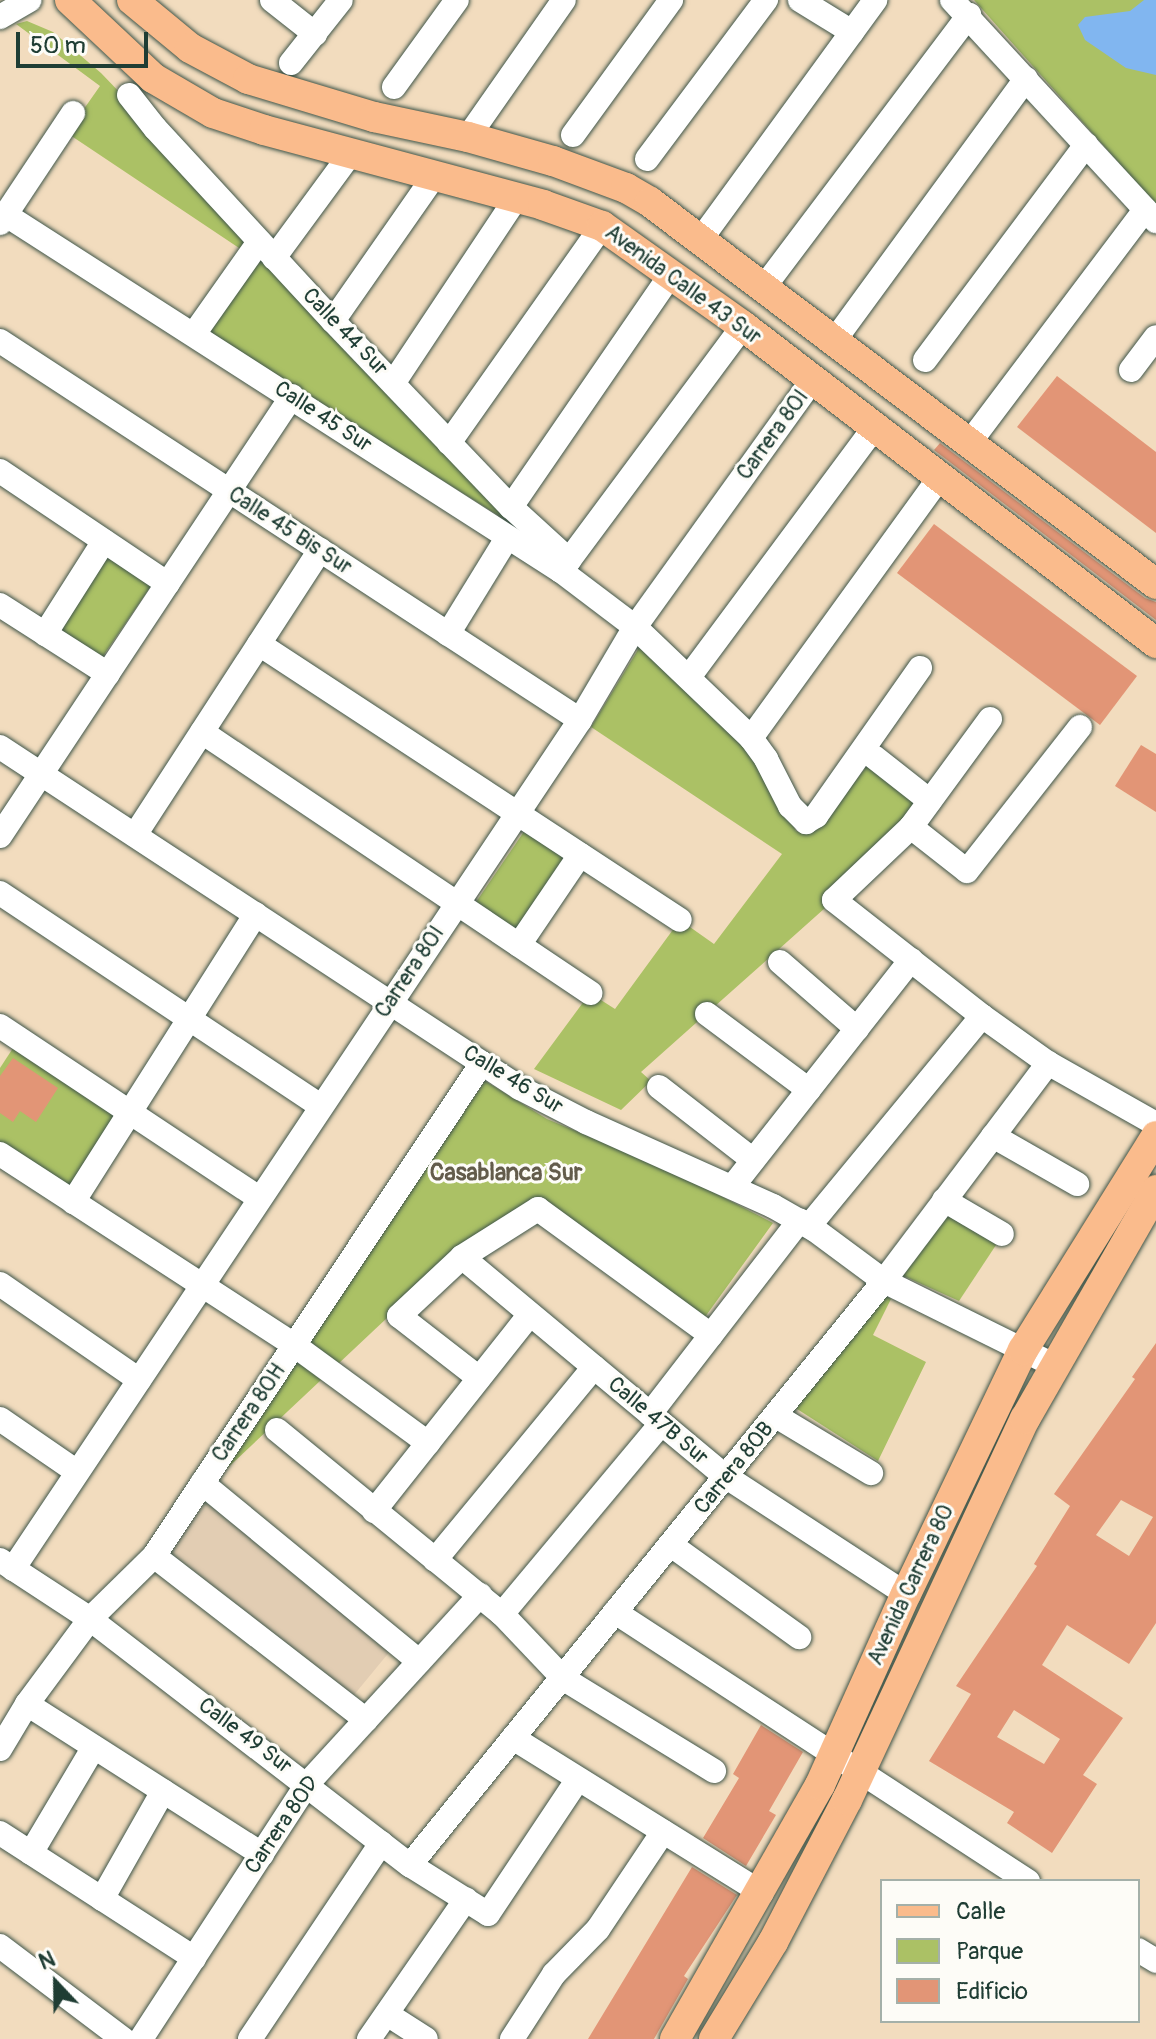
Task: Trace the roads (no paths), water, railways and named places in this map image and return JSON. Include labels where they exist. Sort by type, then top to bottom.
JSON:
[{"type":"main road","name":"Avenida Calle 43 Sur","points":[[70,0],[153,78],[190,102],[264,130],[517,197],[602,226],[743,326],[1156,643]]},
{"type":"main road","name":"Avenida Calle 43 Sur","points":[[132,0],[190,48],[248,79],[374,117],[468,137],[553,161],[626,188],[701,239],[1156,584]]},
{"type":"main road","name":"Avenida Carrera 80","points":[[675,2039],[762,1893],[833,1757],[906,1594],[1023,1350],[1156,1136]]},
{"type":"main road","name":"Avenida Carrera 80","points":[[714,2039],[773,1942],[860,1775],[998,1471],[1053,1365],[1156,1190]]},
{"type":"street","points":[[0,17],[30,0]]},
{"type":"street","points":[[272,0],[315,34]]},
{"type":"street","points":[[291,63],[341,0]]},
{"type":"street","points":[[394,87],[457,0]]},
{"type":"street","points":[[468,137],[564,0]]},
{"type":"street","points":[[573,135],[671,0]]},
{"type":"street","points":[[647,159],[766,0]]},
{"type":"street","points":[[800,0],[852,32]]},
{"type":"street","points":[[701,239],[875,0]]},
{"type":"street","points":[[764,287],[960,8],[1151,216],[970,442]]},
{"type":"street","points":[[834,341],[1026,79]]},
{"type":"street","name":"Calle 44 Sur","points":[[129,95],[267,250],[565,566]]},
{"type":"street","points":[[3,219],[73,113]]},
{"type":"street","points":[[925,360],[1086,145]]},
{"type":"street","points":[[194,334],[351,153]]},
{"type":"street","points":[[333,321],[435,175]]},
{"type":"street","points":[[394,382],[517,197]]},
{"type":"street","name":"Calle 45 Sur","points":[[3,219],[292,396],[507,538],[565,566],[635,627],[751,738],[766,759],[790,806],[806,822],[816,816],[920,668]]},
{"type":"street","points":[[449,443],[602,226]]},
{"type":"street","points":[[511,507],[672,273]]},
{"type":"street","points":[[565,566],[743,326]]},
{"type":"street","points":[[1131,370],[1156,337]]},
{"type":"street","name":"Calle 45 Bis Sur","points":[[0,341],[580,720]]},
{"type":"street","name":"Carrera 80I","points":[[7,1565],[77,1472],[139,1380],[388,1003],[580,720],[635,627],[813,379]]},
{"type":"street","points":[[0,836],[292,396]]},
{"type":"street","points":[[689,677],[875,427]]},
{"type":"street","points":[[0,471],[168,584]]},
{"type":"street","points":[[751,738],[940,477]]},
{"type":"street","points":[[448,634],[507,538]]},
{"type":"street","points":[[45,634],[104,541]]},
{"type":"street","points":[[135,835],[320,550]]},
{"type":"street","points":[[0,605],[108,674]]},
{"type":"street","points":[[259,644],[680,920]]},
{"type":"street","points":[[990,719],[911,827],[834,900],[982,1016],[1048,1063],[1156,1124]]},
{"type":"street","points":[[911,827],[967,871],[1080,727]]},
{"type":"street","points":[[202,732],[590,993]]},
{"type":"street","name":"Calle 46 Sur","points":[[0,747],[527,1092],[586,1122],[733,1186],[804,1223],[884,1281],[1053,1365]]},
{"type":"street","points":[[874,757],[930,801]]},
{"type":"street","points":[[519,945],[580,855]]},
{"type":"street","points":[[0,893],[320,1106]]},
{"type":"street","points":[[73,1202],[256,914]]},
{"type":"street","points":[[733,1186],[911,960]]},
{"type":"street","points":[[780,962],[857,1029]]},
{"type":"street","points":[[707,1014],[809,1090]]},
{"type":"street","points":[[502,1614],[656,1419],[711,1335],[982,1016]]},
{"type":"street","points":[[4,1038],[130,1112],[259,1198]]},
{"type":"street","name":"Carrera 80H","points":[[0,1749],[15,1709],[90,1619],[154,1556],[482,1063]]},
{"type":"street","name":"Carrera 80B","points":[[410,1865],[884,1281],[1048,1063]]},
{"type":"street","points":[[659,1087],[753,1160]]},
{"type":"street","points":[[993,1136],[1077,1184]]},
{"type":"street","points":[[0,1154],[294,1345],[428,1443]]},
{"type":"street","points":[[944,1200],[1002,1234]]},
{"type":"street","points":[[479,1378],[399,1316],[462,1257],[538,1209],[711,1335]]},
{"type":"street","name":"Calle 47B Sur","points":[[462,1257],[725,1476],[906,1594]]},
{"type":"street","points":[[0,1284],[139,1380]]},
{"type":"street","points":[[374,1511],[530,1314]]},
{"type":"street","points":[[435,1560],[594,1367]]},
{"type":"street","points":[[776,1416],[871,1473]]},
{"type":"street","points":[[0,1419],[77,1472]]},
{"type":"street","points":[[277,1430],[502,1614],[564,1679],[714,1771]]},
{"type":"street","points":[[202,1483],[419,1661]]},
{"type":"street","points":[[671,1545],[799,1637]]},
{"type":"street","points":[[154,1556],[366,1720]]},
{"type":"street","name":"Calle 49 Sur","points":[[7,1565],[90,1619],[308,1783],[410,1865],[488,1914],[578,1779]]},
{"type":"street","name":"Carrera 80D","points":[[141,2039],[308,1783],[480,1595]]},
{"type":"street","points":[[615,1612],[860,1775],[1025,1879]]},
{"type":"street","points":[[15,1709],[94,1747],[262,1854]]},
{"type":"street","points":[[513,1738],[762,1893]]},
{"type":"street","points":[[31,1853],[94,1747]]},
{"type":"street","points":[[102,1899],[163,1791]]},
{"type":"street","points":[[512,2039],[554,1974],[598,1929],[663,1832]]},
{"type":"street","points":[[0,1833],[194,1958]]},
{"type":"street","points":[[250,2039],[381,1843]]},
{"type":"street","points":[[369,2039],[466,1899]]},
{"type":"street","points":[[0,1946],[123,2039]]},
{"type":"street","points":[[387,2014],[426,2039]]},
{"type":"water","points":[[1144,0],[1156,0],[1156,75],[1126,68],[1085,40],[1078,25],[1085,17],[1130,11]]},
{"type":"district","name":"Casablanca Sur","points":[[506,1173]]}]
